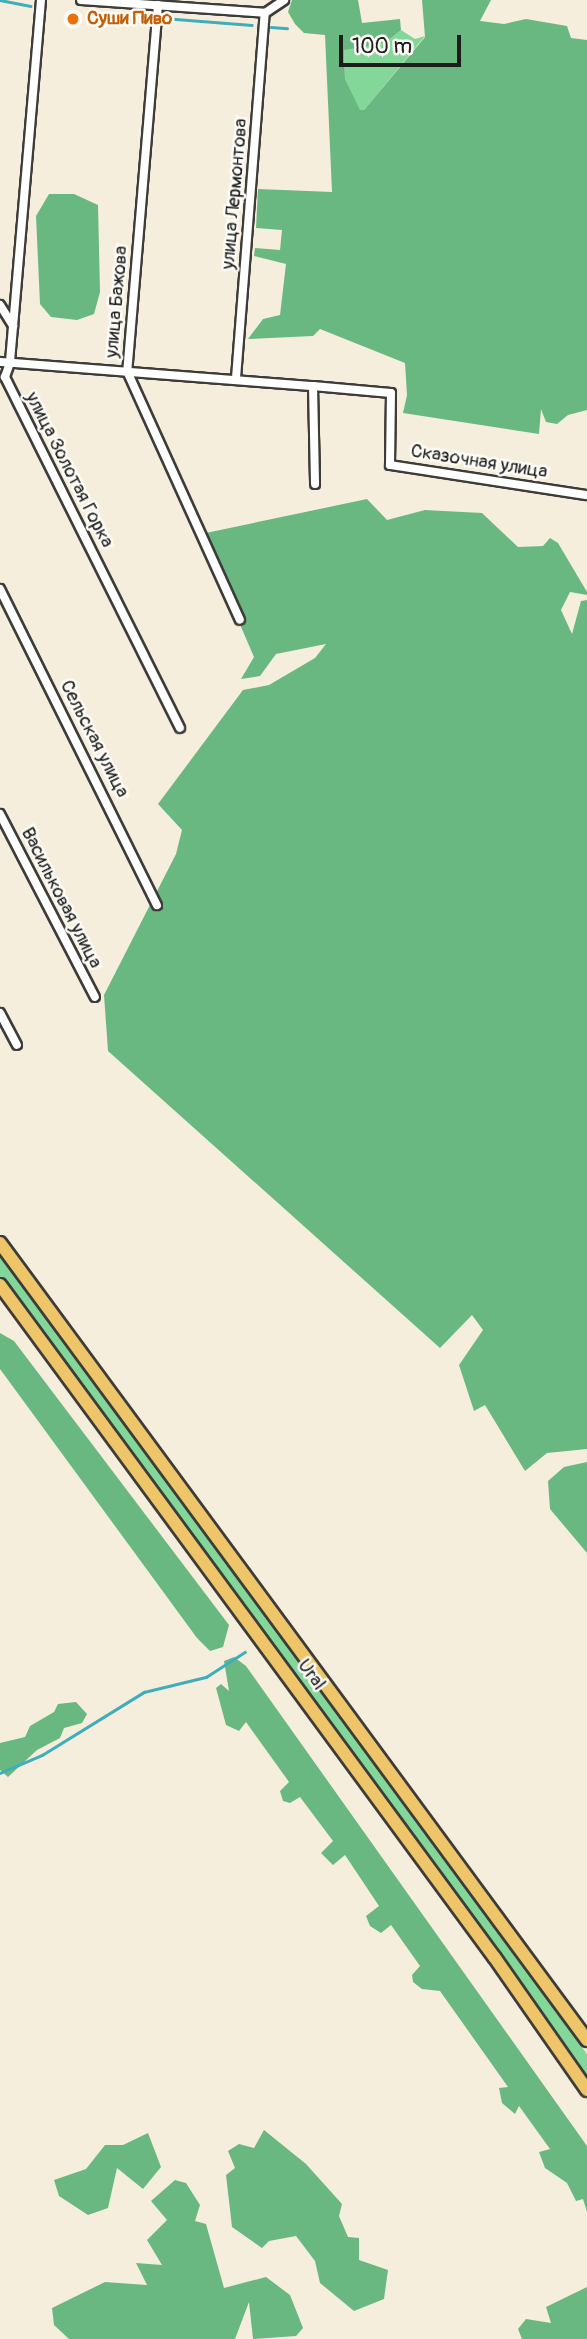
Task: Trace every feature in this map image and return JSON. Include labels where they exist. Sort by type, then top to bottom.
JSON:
[{"type":"main road","name":"Ural","points":[[0,1243],[587,2040]]},
{"type":"main road","name":"Ural","points":[[0,1285],[495,1958],[587,2090]]},
{"type":"street","name":"улица Золотая Горка","points":[[41,0],[10,363],[5,377],[180,727]]},
{"type":"street","points":[[81,0],[158,5],[175,3],[265,13],[284,0]]},
{"type":"street","name":"улица Бажова","points":[[158,5],[127,371],[240,620]]},
{"type":"street","name":"улица Лермонтова","points":[[236,379],[265,13]]},
{"type":"street","points":[[0,304],[13,326]]},
{"type":"street","name":"Сказочная улица","points":[[0,362],[391,393],[390,465],[587,495]]},
{"type":"street","points":[[313,386],[315,484]]},
{"type":"street","name":"Сельская улица","points":[[0,589],[157,905]]},
{"type":"street","name":"Васильковая улица","points":[[0,814],[94,996]]},
{"type":"street","points":[[0,1013],[17,1045]]},
{"type":"green space","points":[[292,0],[358,0],[362,23],[400,19],[401,30],[385,43],[344,50],[345,79],[360,110],[364,110],[425,37],[422,0],[491,0],[480,21],[504,24],[526,19],[567,26],[571,38],[587,40],[587,410],[568,415],[557,424],[546,422],[541,409],[539,434],[403,413],[407,395],[405,363],[320,329],[313,336],[248,339],[263,319],[280,315],[286,264],[254,256],[255,248],[280,250],[282,230],[256,228],[258,189],[332,192],[325,35],[304,33],[295,24],[288,12]]},
{"type":"green space","points":[[401,30],[415,39],[425,36],[364,110],[359,110],[345,79],[344,49],[385,43]]},
{"type":"green space","points":[[49,194],[74,194],[98,205],[100,292],[94,314],[77,320],[51,317],[40,304],[36,216]]},
{"type":"green space","points":[[367,499],[387,520],[425,510],[482,513],[518,547],[543,546],[550,538],[558,543],[587,592],[587,595],[570,592],[561,610],[572,634],[581,601],[587,600],[587,1449],[547,1453],[525,1471],[485,1405],[474,1411],[459,1365],[483,1330],[472,1315],[440,1348],[108,1051],[104,995],[176,854],[182,830],[158,804],[243,690],[269,685],[315,658],[326,644],[276,654],[260,676],[241,679],[254,657],[201,534]]},
{"type":"green space","points":[[0,1253],[587,2054],[587,2080],[0,1277]]},
{"type":"green space","points":[[0,1333],[14,1341],[229,1625],[223,1647],[210,1651],[197,1638],[0,1369]]},
{"type":"green space","points":[[587,1462],[587,1553],[550,1509],[548,1481],[564,1467]]},
{"type":"green space","points":[[234,1657],[246,1666],[587,2146],[587,2212],[583,2199],[576,2201],[567,2183],[545,2168],[539,2152],[550,2149],[519,2106],[515,2114],[502,2103],[499,2088],[508,2087],[440,1991],[422,1989],[413,1982],[412,1975],[420,1966],[391,1925],[381,1933],[370,1926],[366,1916],[379,1906],[345,1855],[333,1865],[321,1853],[333,1841],[300,1797],[290,1803],[283,1801],[280,1791],[289,1782],[246,1722],[239,1731],[226,1725],[216,1688],[221,1684],[229,1691],[224,1661]]},
{"type":"green space","points":[[76,1702],[87,1714],[82,1723],[64,1728],[60,1738],[37,1750],[8,1777],[0,1770],[0,1743],[25,1737],[30,1726],[54,1712],[58,1704]]},
{"type":"green space","points":[[264,2130],[306,2164],[342,2204],[339,2216],[348,2237],[359,2238],[359,2260],[388,2270],[384,2299],[354,2311],[320,2283],[315,2261],[296,2236],[269,2241],[262,2248],[232,2227],[226,2175],[235,2168],[228,2151],[239,2144],[254,2148]]},
{"type":"green space","points":[[148,2133],[161,2167],[143,2189],[117,2168],[108,2208],[88,2215],[59,2196],[54,2180],[86,2169],[105,2145],[123,2145]]},
{"type":"green space","points":[[175,2180],[186,2183],[200,2205],[195,2221],[206,2224],[224,2288],[266,2277],[290,2295],[303,2328],[296,2336],[253,2339],[249,2302],[235,2339],[69,2339],[54,2325],[52,2308],[105,2282],[147,2285],[136,2263],[162,2265],[147,2240],[167,2220],[151,2201]]},
{"type":"green space","points":[[587,2287],[587,2339],[522,2339],[518,2329],[526,2319],[551,2323],[546,2307]]},
{"type":"waterway","points":[[0,0],[30,6]]},
{"type":"waterway","points":[[163,18],[252,25]]},
{"type":"waterway","points":[[271,27],[287,28]]},
{"type":"waterway","points":[[0,1773],[42,1755],[144,1692],[206,1677],[245,1652]]},
{"type":"place","name":"Суши Пиво","points":[[73,19]]}]
